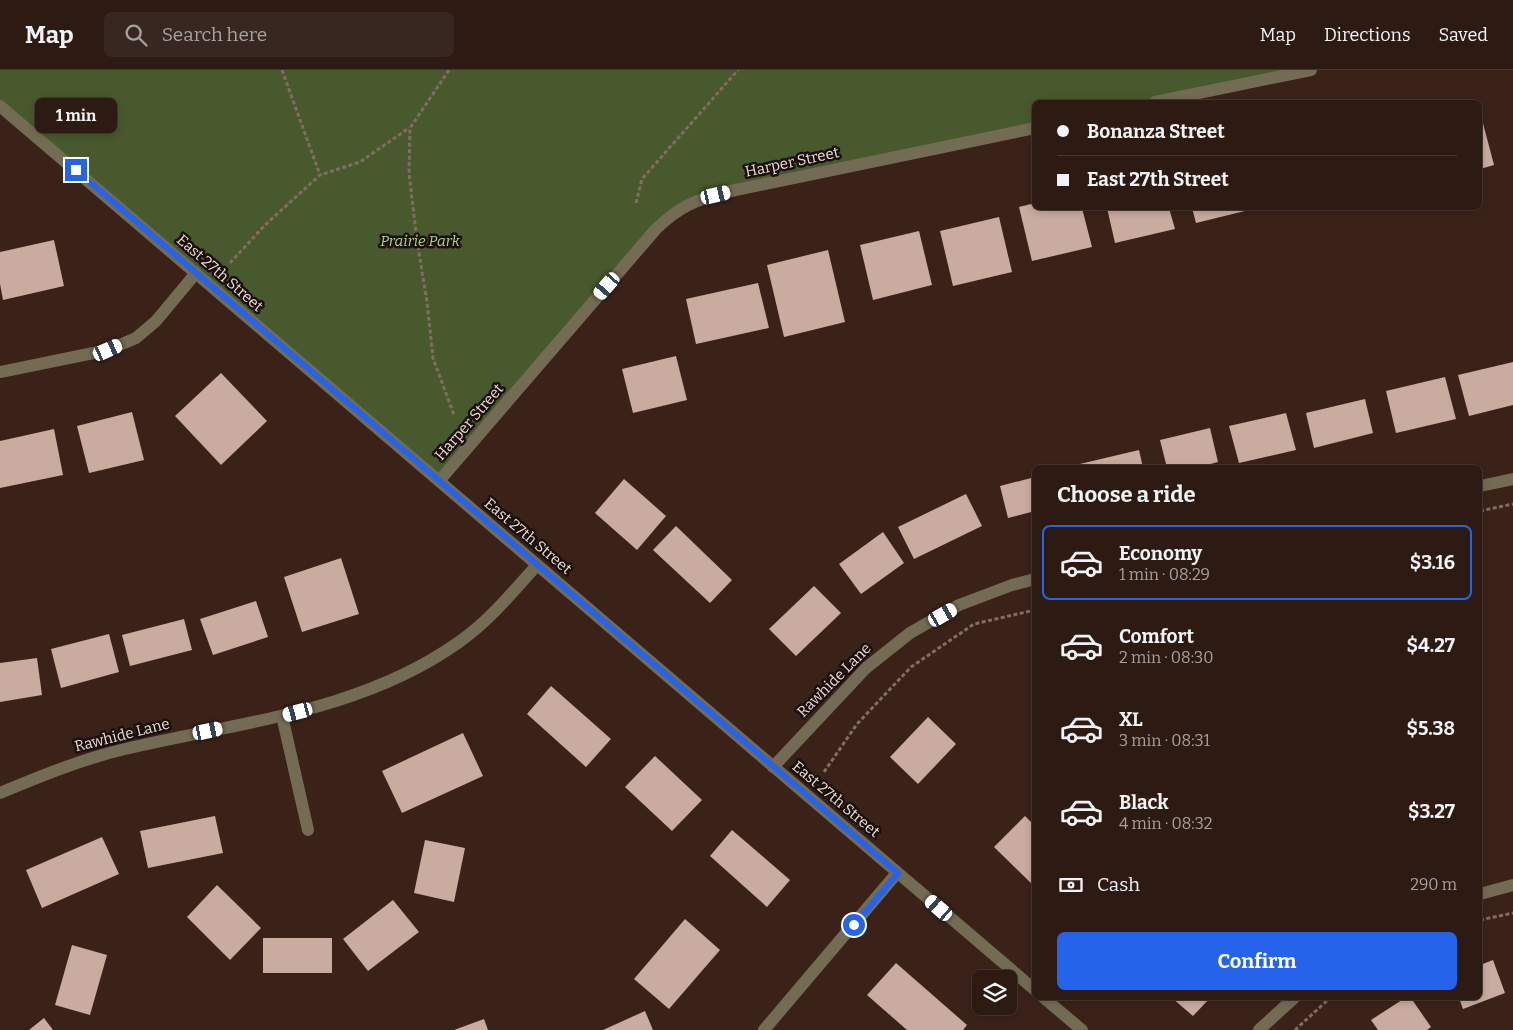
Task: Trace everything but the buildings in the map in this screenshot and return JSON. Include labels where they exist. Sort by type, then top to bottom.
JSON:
[{"type":"street","points":[[1164,100],[1261,75],[1311,70]]},
{"type":"street","name":"East 27th Street","points":[[0,106],[1032,987]]},
{"type":"street","name":"Harper Street","points":[[438,482],[656,229],[683,206],[726,192],[1032,129]]},
{"type":"street","points":[[0,372],[108,350],[136,338],[156,320],[196,273]]},
{"type":"street","points":[[1482,486],[1513,479]]},
{"type":"street","name":"Rawhide Lane","points":[[0,793],[63,768],[124,749],[282,716],[329,704],[378,687],[418,667],[459,642],[497,611],[537,565]]},
{"type":"street","name":"Rawhide Lane","points":[[773,767],[866,668],[902,639],[959,605],[1012,585],[1032,580]]},
{"type":"street","points":[[282,716],[308,830]]},
{"type":"street","points":[[764,1030],[898,873]]},
{"type":"street","points":[[1482,893],[1513,885]]},
{"type":"street","points":[[1046,1000],[1082,1030]]},
{"type":"street","points":[[1259,1030],[1292,1000]]},
{"type":"path","points":[[282,70],[320,175]]},
{"type":"path","points":[[230,263],[265,225],[320,175],[360,162],[410,128],[448,70]]},
{"type":"path","points":[[636,203],[642,179],[738,70]]},
{"type":"path","points":[[410,128],[409,173],[433,358],[454,415]]},
{"type":"path","points":[[1482,511],[1513,504]]},
{"type":"path","points":[[824,772],[857,724],[910,667],[974,624],[1032,611]]},
{"type":"path","points":[[1482,920],[1513,913]]},
{"type":"path","points":[[1295,1030],[1328,1000]]},
{"type":"green space","name":"Prairie Park","points":[[0,70],[1311,70],[1165,100],[1032,100],[1032,129],[683,206],[439,481],[0,106]]},
{"type":"route","points":[[76,170],[438,482],[898,873],[854,925]]}]
